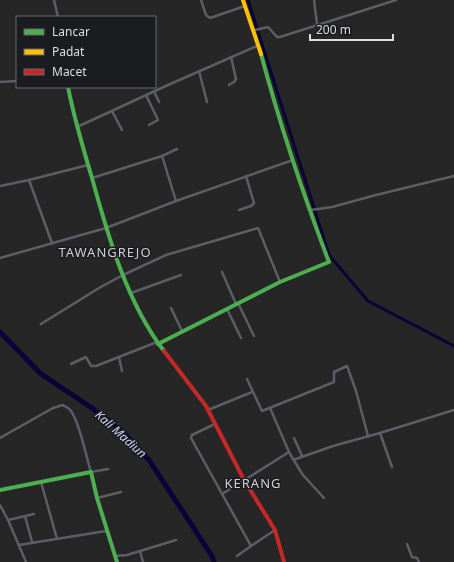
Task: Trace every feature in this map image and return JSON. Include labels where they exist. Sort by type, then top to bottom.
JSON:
[{"type":"street","points":[[54,0],[58,16]]},
{"type":"street","points":[[201,0],[206,15],[210,18],[245,6]]},
{"type":"street","points":[[71,364],[86,357],[91,366],[94,366],[158,343],[280,282],[329,262],[293,160],[257,46],[256,30],[243,0]]},
{"type":"street","points":[[314,0],[317,24]]},
{"type":"street","points":[[256,30],[268,28],[278,37],[396,0]]},
{"type":"street","points":[[77,127],[154,91],[257,46]]},
{"type":"street","points":[[229,85],[236,79],[231,57]]},
{"type":"street","points":[[199,71],[207,102]]},
{"type":"street","points":[[0,82],[16,81]]},
{"type":"street","points":[[67,88],[106,228],[131,293],[143,318],[158,343],[208,410],[244,480],[275,530],[284,562]]},
{"type":"street","points":[[154,91],[159,102]]},
{"type":"street","points":[[146,95],[158,120],[149,125]]},
{"type":"street","points":[[112,111],[122,130]]},
{"type":"street","points":[[92,178],[162,156],[177,148]]},
{"type":"street","points":[[162,156],[176,201]]},
{"type":"street","points":[[0,258],[106,228],[176,201],[293,160]]},
{"type":"street","points":[[0,186],[88,165]]},
{"type":"street","points":[[240,210],[251,206],[254,203],[246,176]]},
{"type":"street","points":[[310,210],[332,207],[454,176]]},
{"type":"street","points":[[29,180],[52,244]]},
{"type":"street","points":[[41,324],[99,288],[166,255],[258,228],[280,282]]},
{"type":"street","points":[[222,272],[254,336]]},
{"type":"street","points":[[131,293],[181,275]]},
{"type":"street","points":[[172,308],[182,331]]},
{"type":"street","points":[[227,309],[241,338]]},
{"type":"street","points":[[118,357],[122,371]]},
{"type":"street","points":[[247,379],[261,411],[334,382],[334,372],[347,366],[356,391],[368,436]]},
{"type":"street","points":[[208,410],[252,392]]},
{"type":"street","points":[[0,438],[53,408],[63,405],[71,411],[91,472],[106,531],[117,562]]},
{"type":"street","points":[[270,408],[293,459],[303,475],[324,498]]},
{"type":"street","points":[[293,459],[454,410]]},
{"type":"street","points":[[214,424],[192,435],[191,438],[251,546]]},
{"type":"street","points":[[380,433],[392,467]]},
{"type":"street","points":[[294,438],[302,456]]},
{"type":"street","points":[[222,494],[289,452]]},
{"type":"street","points":[[0,490],[108,469]]},
{"type":"street","points":[[41,482],[57,539]]},
{"type":"street","points":[[97,498],[121,492]]},
{"type":"street","points":[[0,505],[26,562]]},
{"type":"street","points":[[8,520],[34,514]]},
{"type":"street","points":[[25,516],[32,542]]},
{"type":"street","points":[[237,556],[275,530]]},
{"type":"street","points":[[19,545],[106,531]]},
{"type":"street","points":[[115,556],[122,556],[176,540]]},
{"type":"street","points":[[407,544],[412,557],[417,558],[419,562]]},
{"type":"street","points":[[140,551],[143,562]]},
{"type":"waterway","points":[[248,0],[329,255],[368,301],[454,346]]},
{"type":"waterway","name":"Kali Madiun","points":[[0,332],[41,374],[92,408],[123,432],[149,460],[212,556],[214,562]]},
{"type":"traffic: fast","points":[[158,344],[280,282],[329,262],[292,159],[261,54]]},
{"type":"traffic: fast","points":[[68,88],[82,144],[112,246],[120,268],[139,312],[164,351]]},
{"type":"traffic: fast","points":[[0,490],[91,472],[97,498],[117,562]]},
{"type":"traffic: slow","points":[[243,0],[261,54]]},
{"type":"traffic: jam","points":[[164,351],[206,406],[244,480],[275,530],[284,562]]},
{"type":"district","name":"TAWANGREJO","points":[[105,252]]},
{"type":"district","name":"KERANG","points":[[253,483]]}]
